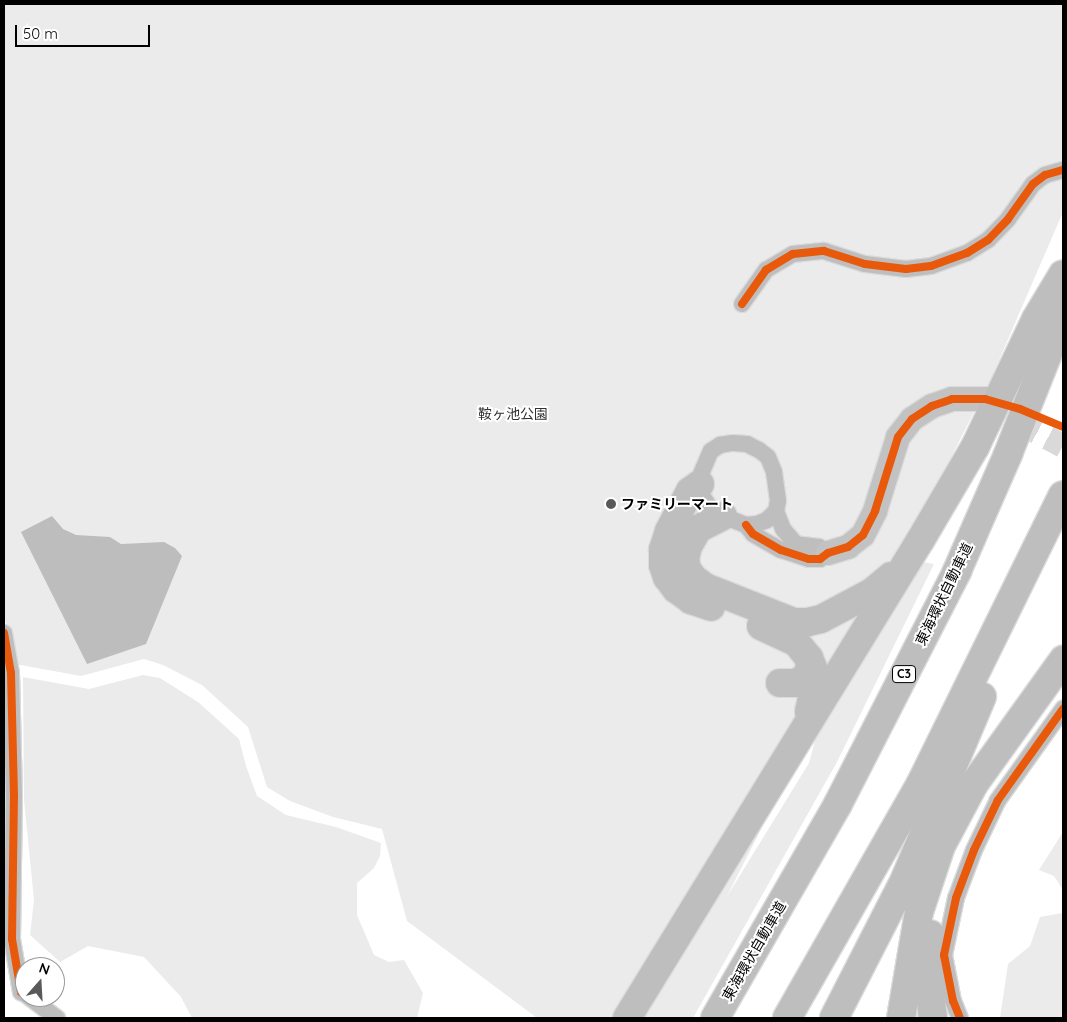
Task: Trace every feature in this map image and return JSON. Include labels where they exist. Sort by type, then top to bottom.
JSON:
[{"type":"highway","points":[[627,1018],[921,539],[975,447],[1036,319],[1063,274]]},
{"type":"highway","name":"東海環状自動車道","points":[[715,1018],[838,804],[957,571],[1008,454],[1063,316]]},
{"type":"highway","points":[[700,484],[690,491],[679,510],[663,550],[663,565],[668,578],[676,589],[690,600],[788,636],[803,648],[813,668],[814,685],[813,700],[803,729]]},
{"type":"highway","points":[[834,1018],[912,861],[970,728],[1063,495]]},
{"type":"highway","points":[[734,521],[698,529],[688,546],[685,559],[687,570],[693,578],[705,587],[794,622],[822,619],[872,592],[900,568],[921,539]]},
{"type":"highway","points":[[787,1018],[920,785],[1052,521]]},
{"type":"highway","points":[[780,683],[796,683],[806,677],[810,668],[809,658]]},
{"type":"highway","points":[[901,1018],[919,912],[941,846],[974,784],[1063,660]]},
{"type":"highway","points":[[933,1018],[926,964],[933,915],[949,864],[984,799],[1063,687]]},
{"type":"street","points":[[742,304],[766,270],[793,254],[824,251],[866,264],[906,269],[932,266],[968,253],[988,240],[1008,219],[1033,184],[1045,175],[1063,170]]},
{"type":"street","points":[[828,553],[819,547],[796,544],[783,529],[776,511],[775,479],[768,457],[747,444],[720,445],[711,451],[701,474],[700,493],[712,510],[790,553],[809,559],[820,559],[828,553],[848,547],[863,535],[875,511],[889,460],[898,437],[912,419],[932,406],[952,399],[983,404]]},
{"type":"street","points":[[734,521],[768,520],[776,511]]},
{"type":"street","points":[[4,633],[11,673],[14,795],[12,939],[15,957]]},
{"type":"street","points":[[960,1018],[953,1001],[944,955],[956,898],[974,850],[998,800],[1063,710]]},
{"type":"street","points":[[42,1007],[57,1018]]},
{"type":"green space","name":"鞍ヶ池公園","points":[[4,4],[1063,4],[1063,212],[990,381],[726,898],[809,763],[816,737],[923,562],[934,564],[837,762],[693,1018],[537,1018],[407,921],[382,829],[333,817],[290,801],[267,787],[248,727],[202,685],[163,665],[144,659],[81,676],[15,664],[4,616]]},
{"type":"green space","points":[[4,665],[11,853],[4,854]]},
{"type":"green space","points":[[143,675],[160,678],[198,702],[239,739],[257,796],[286,815],[336,827],[381,843],[380,856],[374,868],[357,883],[357,915],[374,955],[389,962],[404,960],[423,993],[417,1018],[192,1018],[181,997],[144,957],[88,946],[65,959],[65,957],[54,957],[30,935],[34,900],[24,800],[23,677],[89,689]]},
{"type":"green space","points":[[1063,832],[1063,890],[1054,876],[1039,870]]},
{"type":"green space","points":[[1063,903],[1063,1018],[1000,1018],[1008,964],[1030,946],[1040,917],[1062,913]]},
{"type":"shaded area","points":[[52,516],[63,529],[76,535],[110,537],[121,544],[164,542],[175,548],[182,556],[146,644],[87,664],[21,532]]},
{"type":"tunnel","points":[[981,408],[1016,421],[1063,446]]},
{"type":"cycle path","points":[[742,304],[766,270],[793,254],[824,251],[865,264],[906,269],[931,266],[967,253],[988,240],[1008,219],[1033,184],[1045,175],[1063,170]]},
{"type":"cycle path","points":[[746,525],[753,534],[781,550],[809,559],[820,559],[828,553],[848,547],[863,535],[875,511],[898,437],[912,419],[932,406],[952,399],[985,399],[1020,409],[1063,427]]},
{"type":"cycle path","points":[[4,633],[11,673],[14,795],[12,939],[15,957]]},
{"type":"cycle path","points":[[960,1018],[953,1001],[944,955],[956,898],[974,850],[998,800],[1063,709]]},
{"type":"place","name":"ファミリーマート","points":[[611,504]]}]
